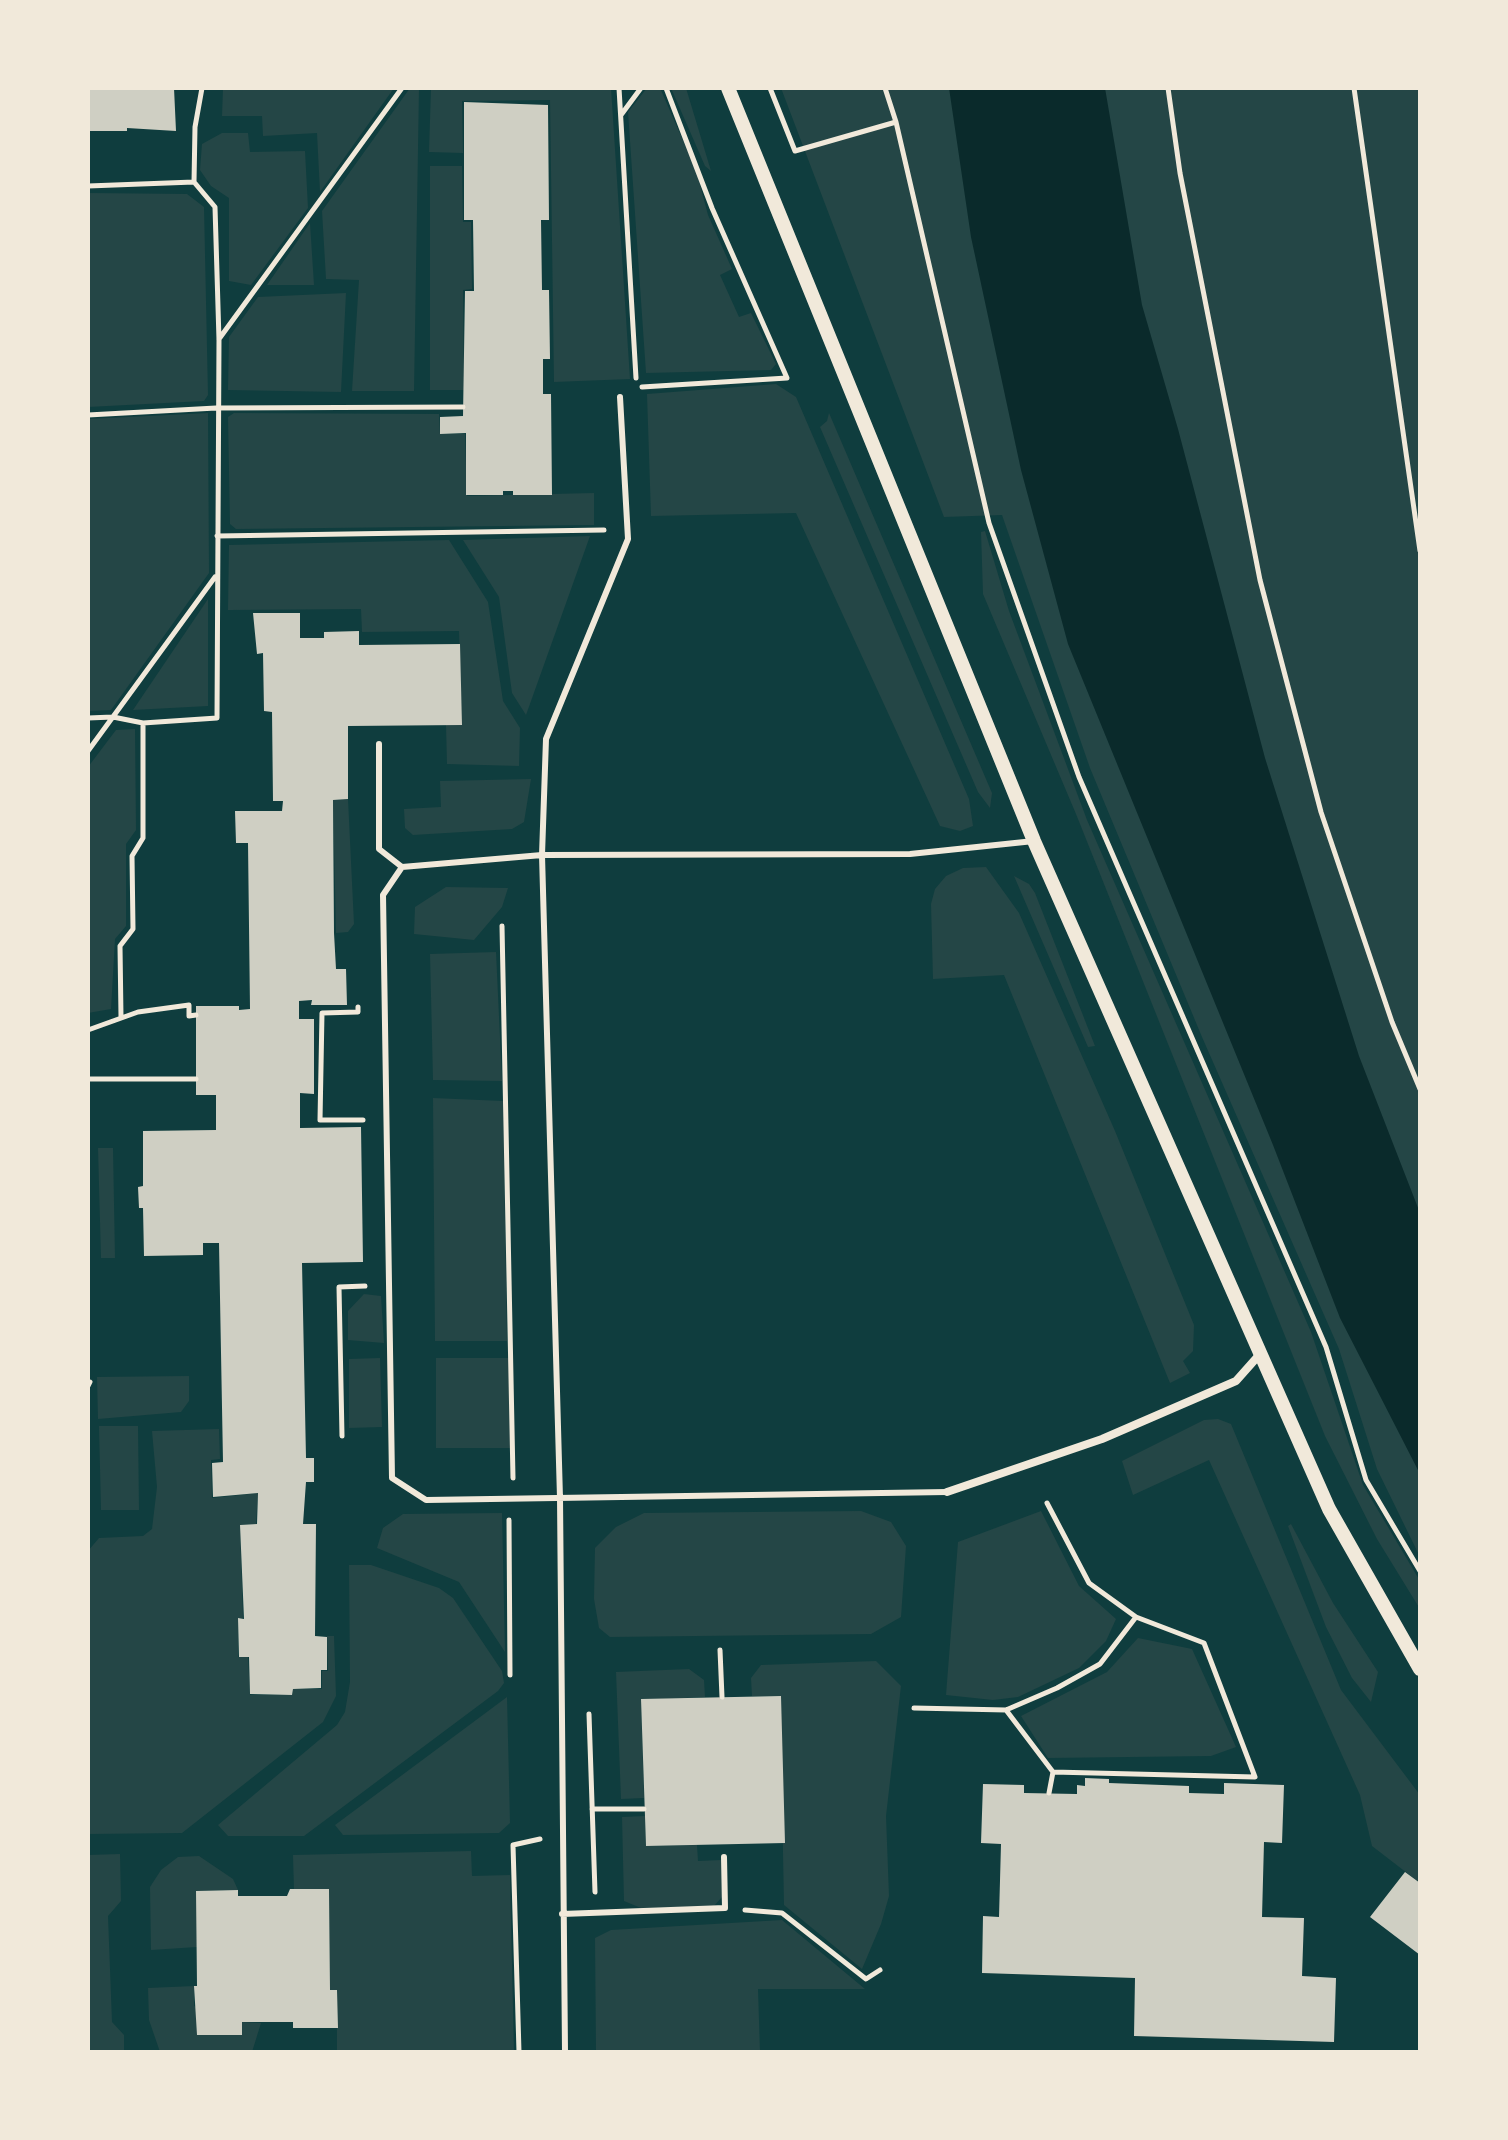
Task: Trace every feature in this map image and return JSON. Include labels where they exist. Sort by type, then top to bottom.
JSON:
[{"type":"street","points":[[728,88],[1034,841],[1329,1509],[1420,1669]]},
{"type":"street","points":[[947,1492],[1102,1439],[1236,1381],[1260,1354]]},
{"type":"lane","points":[[565,2052],[560,1498],[542,855],[546,739],[628,539],[620,397]]},
{"type":"lane","points":[[379,744],[379,849],[402,867],[542,855],[910,854],[1034,841]]},
{"type":"lane","points":[[402,867],[383,895],[382,945],[392,1478],[426,1500],[947,1492]]},
{"type":"lane","points":[[562,1914],[725,1908],[724,1857]]},
{"type":"path","points":[[88,718],[113,717],[143,723],[217,718],[216,408],[219,340],[215,207],[194,182],[195,127],[202,88]]},
{"type":"path","points":[[219,340],[402,88]]},
{"type":"path","points":[[619,88],[637,387],[787,378],[712,208],[666,88]]},
{"type":"path","points":[[621,115],[641,88]]},
{"type":"path","points":[[770,88],[795,151],[896,122]]},
{"type":"path","points":[[885,88],[896,122],[989,523],[1079,777],[1326,1347],[1366,1480],[1420,1571]]},
{"type":"path","points":[[1168,88],[1182,189],[1260,580],[1321,812],[1392,1022],[1420,1089]]},
{"type":"path","points":[[1354,88],[1420,551]]},
{"type":"path","points":[[88,186],[194,182]]},
{"type":"path","points":[[88,415],[216,408],[463,407]]},
{"type":"path","points":[[217,536],[627,529]]},
{"type":"path","points":[[88,751],[217,575]]},
{"type":"path","points":[[121,1017],[120,946],[133,929],[132,856],[143,838],[143,723]]},
{"type":"path","points":[[502,926],[513,1499],[508,1522],[510,1675]]},
{"type":"path","points":[[358,999],[358,1012],[322,1013],[320,1120],[369,1120]]},
{"type":"path","points":[[88,1030],[121,1017],[189,1005],[189,1016],[196,1015]]},
{"type":"path","points":[[88,1079],[196,1079]]},
{"type":"path","points":[[342,1436],[339,1287],[371,1286]]},
{"type":"path","points":[[1047,1503],[1089,1583],[1136,1617],[1204,1643],[1255,1777],[1053,1772]]},
{"type":"path","points":[[914,1708],[1006,1710],[1057,1688],[1100,1664],[1136,1617]]},
{"type":"path","points":[[720,1650],[722,1697]]},
{"type":"path","points":[[589,1698],[596,1913]]},
{"type":"path","points":[[1006,1710],[1053,1772],[1049,1793]]},
{"type":"path","points":[[592,1809],[644,1809]]},
{"type":"path","points":[[513,1845],[519,2052]]},
{"type":"path","points":[[725,1908],[782,1913],[866,1979],[880,1970]]},
{"type":"shaded area","points":[[223,88],[394,88],[320,192],[317,133],[263,136],[262,116],[222,116]]},
{"type":"shaded area","points":[[410,88],[419,88],[414,391],[352,391],[359,280],[326,279],[322,211]]},
{"type":"shaded area","points":[[431,88],[611,88],[630,379],[554,382],[550,100],[462,101],[463,153],[429,152]]},
{"type":"shaded area","points":[[647,88],[660,88],[696,170],[708,215],[732,269],[720,275],[739,317],[751,313],[776,364],[771,370],[646,373],[628,112]]},
{"type":"shaded area","points":[[671,88],[686,88],[711,171],[705,166]]},
{"type":"shaded area","points":[[781,88],[1420,88],[1420,1557],[1377,1469],[1339,1349],[1202,1037],[1090,768],[1002,515],[944,517]]},
{"type":"shaded area","points":[[949,88],[1105,88],[1142,305],[1265,758],[1359,1056],[1420,1213],[1420,1474],[1340,1318],[1273,1145],[1068,644],[1021,470],[971,237]]},
{"type":"shaded area","points":[[222,133],[248,133],[250,152],[305,151],[308,208],[251,285],[229,281],[229,198],[211,186],[200,170],[202,144]]},
{"type":"shaded area","points":[[430,166],[462,166],[463,222],[471,222],[472,289],[463,290],[464,390],[430,390]]},
{"type":"shaded area","points":[[88,193],[187,194],[204,207],[208,395],[204,401],[88,407]]},
{"type":"shaded area","points":[[310,223],[314,285],[267,285]]},
{"type":"shaded area","points":[[346,293],[341,392],[228,390],[229,337],[258,297]]},
{"type":"shaded area","points":[[776,384],[796,397],[969,799],[973,826],[960,831],[940,826],[796,513],[651,516],[647,394]]},
{"type":"shaded area","points":[[208,413],[209,573],[111,710],[88,711],[88,419]]},
{"type":"shaded area","points":[[234,413],[439,414],[440,434],[465,434],[467,496],[594,493],[594,525],[236,529],[230,524],[228,417]]},
{"type":"shaded area","points":[[829,413],[992,793],[990,808],[978,792],[820,427],[827,421]]},
{"type":"shaded area","points":[[985,531],[1009,611],[1087,820],[1311,1332],[1363,1485],[1420,1581],[1420,1609],[1377,1539],[1325,1436],[1076,814],[983,594],[981,532]]},
{"type":"shaded area","points":[[590,536],[526,715],[512,693],[499,597],[463,540]]},
{"type":"shaded area","points":[[449,540],[488,602],[503,701],[520,728],[519,766],[447,764],[446,725],[462,724],[459,631],[362,632],[361,609],[228,610],[229,545]]},
{"type":"shaded area","points":[[208,599],[208,706],[133,710]]},
{"type":"shaded area","points":[[135,729],[136,830],[126,844],[126,926],[115,939],[111,1009],[88,1013],[88,767],[116,730]]},
{"type":"shaded area","points":[[531,779],[524,822],[512,829],[413,835],[405,828],[404,809],[441,807],[440,781]]},
{"type":"shaded area","points":[[348,799],[354,924],[348,932],[336,933],[333,800]]},
{"type":"shaded area","points":[[986,867],[1019,913],[1115,1131],[1194,1325],[1193,1351],[1183,1361],[1190,1373],[1170,1383],[1004,975],[933,979],[931,904],[935,889],[946,876],[963,868]]},
{"type":"shaded area","points":[[1014,876],[1029,884],[1035,893],[1095,1046],[1088,1047]]},
{"type":"shaded area","points":[[446,887],[508,888],[502,907],[474,940],[414,934],[415,907]]},
{"type":"shaded area","points":[[496,952],[502,1081],[433,1080],[430,954]]},
{"type":"shaded area","points":[[433,1098],[503,1101],[507,1341],[435,1341]]},
{"type":"shaded area","points":[[98,1148],[113,1148],[115,1258],[101,1258]]},
{"type":"shaded area","points":[[364,1294],[381,1296],[384,1343],[348,1340],[348,1311]]},
{"type":"shaded area","points":[[380,1358],[382,1427],[349,1428],[349,1359]]},
{"type":"shaded area","points":[[436,1358],[509,1358],[510,1448],[436,1448]]},
{"type":"shaded area","points":[[189,1376],[189,1401],[181,1412],[98,1419],[97,1377]]},
{"type":"shaded area","points":[[1218,1419],[1231,1424],[1341,1690],[1420,1795],[1420,1883],[1372,1846],[1360,1795],[1209,1460],[1133,1495],[1122,1461],[1204,1420]]},
{"type":"shaded area","points":[[99,1426],[138,1426],[139,1510],[101,1510]]},
{"type":"shaded area","points":[[219,1429],[220,1459],[211,1460],[212,1498],[258,1493],[256,1524],[240,1525],[243,1618],[238,1618],[238,1657],[248,1657],[250,1695],[292,1695],[293,1689],[322,1689],[322,1671],[328,1671],[327,1636],[334,1636],[336,1696],[323,1722],[182,1833],[88,1834],[88,1551],[99,1538],[143,1536],[152,1529],[157,1487],[152,1431]]},
{"type":"shaded area","points":[[861,1511],[891,1522],[906,1546],[901,1617],[871,1634],[610,1637],[599,1628],[594,1599],[595,1548],[616,1527],[644,1513]]},
{"type":"shaded area","points":[[1041,1511],[1079,1586],[1116,1619],[1106,1641],[1079,1668],[1018,1697],[993,1700],[946,1695],[958,1542]]},
{"type":"shaded area","points":[[502,1513],[505,1652],[459,1582],[377,1548],[383,1528],[403,1514]]},
{"type":"shaded area","points":[[1291,1524],[1333,1603],[1378,1672],[1371,1702],[1352,1678],[1326,1627],[1288,1526]]},
{"type":"shaded area","points":[[349,1565],[371,1565],[439,1588],[453,1598],[502,1671],[504,1683],[498,1691],[304,1836],[228,1836],[218,1825],[337,1725],[345,1712],[350,1682]]},
{"type":"shaded area","points":[[1138,1638],[1192,1649],[1236,1747],[1211,1756],[1048,1758],[1021,1716],[1107,1672]]},
{"type":"shaded area","points":[[876,1661],[901,1686],[886,1816],[889,1896],[862,1969],[784,1905],[780,1696],[752,1696],[751,1678],[761,1665]]},
{"type":"shaded area","points":[[689,1669],[704,1680],[705,1697],[641,1700],[644,1798],[621,1799],[616,1672]]},
{"type":"shaded area","points":[[507,1697],[510,1823],[499,1833],[343,1835],[335,1825]]},
{"type":"shaded area","points":[[645,1816],[646,1846],[697,1845],[698,1861],[721,1860],[722,1897],[714,1906],[641,1908],[624,1901],[622,1817]]},
{"type":"shaded area","points":[[471,1851],[472,1876],[510,1875],[514,2052],[337,2052],[337,1991],[330,1990],[329,1890],[294,1890],[293,1855]]},
{"type":"shaded area","points":[[120,1854],[121,1901],[108,1916],[112,2022],[124,2035],[124,2052],[88,2052],[88,1855]]},
{"type":"shaded area","points":[[199,1856],[233,1879],[238,1890],[197,1891],[197,1947],[151,1950],[150,1887],[161,1870],[178,1857]]},
{"type":"shaded area","points":[[782,1920],[865,1989],[758,1989],[760,2052],[596,2052],[595,1938],[611,1930]]},
{"type":"shaded area","points":[[194,1986],[194,2006],[242,2022],[261,2023],[252,2052],[160,2052],[149,2020],[148,1988]]},
{"type":"building","points":[[90,88],[174,88],[176,131],[127,128],[127,131],[88,131]]},
{"type":"building","points":[[464,102],[548,105],[549,220],[541,220],[542,290],[549,290],[550,359],[543,359],[543,394],[551,394],[552,495],[513,495],[513,491],[503,491],[503,495],[466,495],[466,433],[440,434],[440,417],[463,416],[465,291],[474,291],[473,220],[464,220]]},
{"type":"building","points":[[253,613],[300,613],[300,638],[324,638],[324,632],[359,631],[359,645],[460,644],[462,725],[348,726],[348,799],[333,800],[336,969],[346,969],[347,1005],[311,1005],[312,1000],[299,1001],[299,1019],[314,1019],[314,1094],[300,1093],[300,1128],[361,1127],[363,1262],[302,1263],[306,1458],[314,1458],[314,1482],[306,1482],[303,1524],[316,1524],[315,1636],[327,1637],[327,1670],[321,1670],[321,1688],[293,1689],[292,1695],[250,1694],[249,1657],[239,1657],[238,1618],[244,1619],[240,1525],[257,1524],[258,1493],[213,1497],[212,1463],[223,1462],[219,1243],[203,1243],[203,1255],[144,1256],[143,1208],[139,1208],[138,1187],[143,1186],[143,1131],[216,1130],[216,1095],[196,1095],[196,1006],[250,1009],[248,843],[236,843],[235,811],[282,811],[283,801],[273,801],[272,712],[264,711],[263,653],[257,654]]},
{"type":"building","points":[[781,1696],[785,1843],[646,1846],[641,1699]]},
{"type":"building","points":[[1085,1778],[1109,1779],[1109,1783],[1189,1786],[1189,1793],[1224,1794],[1224,1783],[1284,1785],[1282,1843],[1264,1842],[1262,1917],[1304,1918],[1302,1976],[1336,1978],[1334,2042],[1134,2036],[1135,1978],[982,1973],[983,1916],[999,1917],[1001,1844],[981,1843],[983,1784],[1024,1785],[1024,1793],[1077,1794],[1077,1785],[1085,1786]]},
{"type":"building","points":[[1405,1872],[1420,1883],[1420,1955],[1370,1917]]},
{"type":"building","points":[[290,1889],[329,1889],[330,1990],[337,1990],[338,2028],[293,2028],[293,2022],[242,2022],[242,2035],[197,2035],[194,1986],[197,1986],[196,1891],[238,1890],[238,1896],[287,1896]]}]
